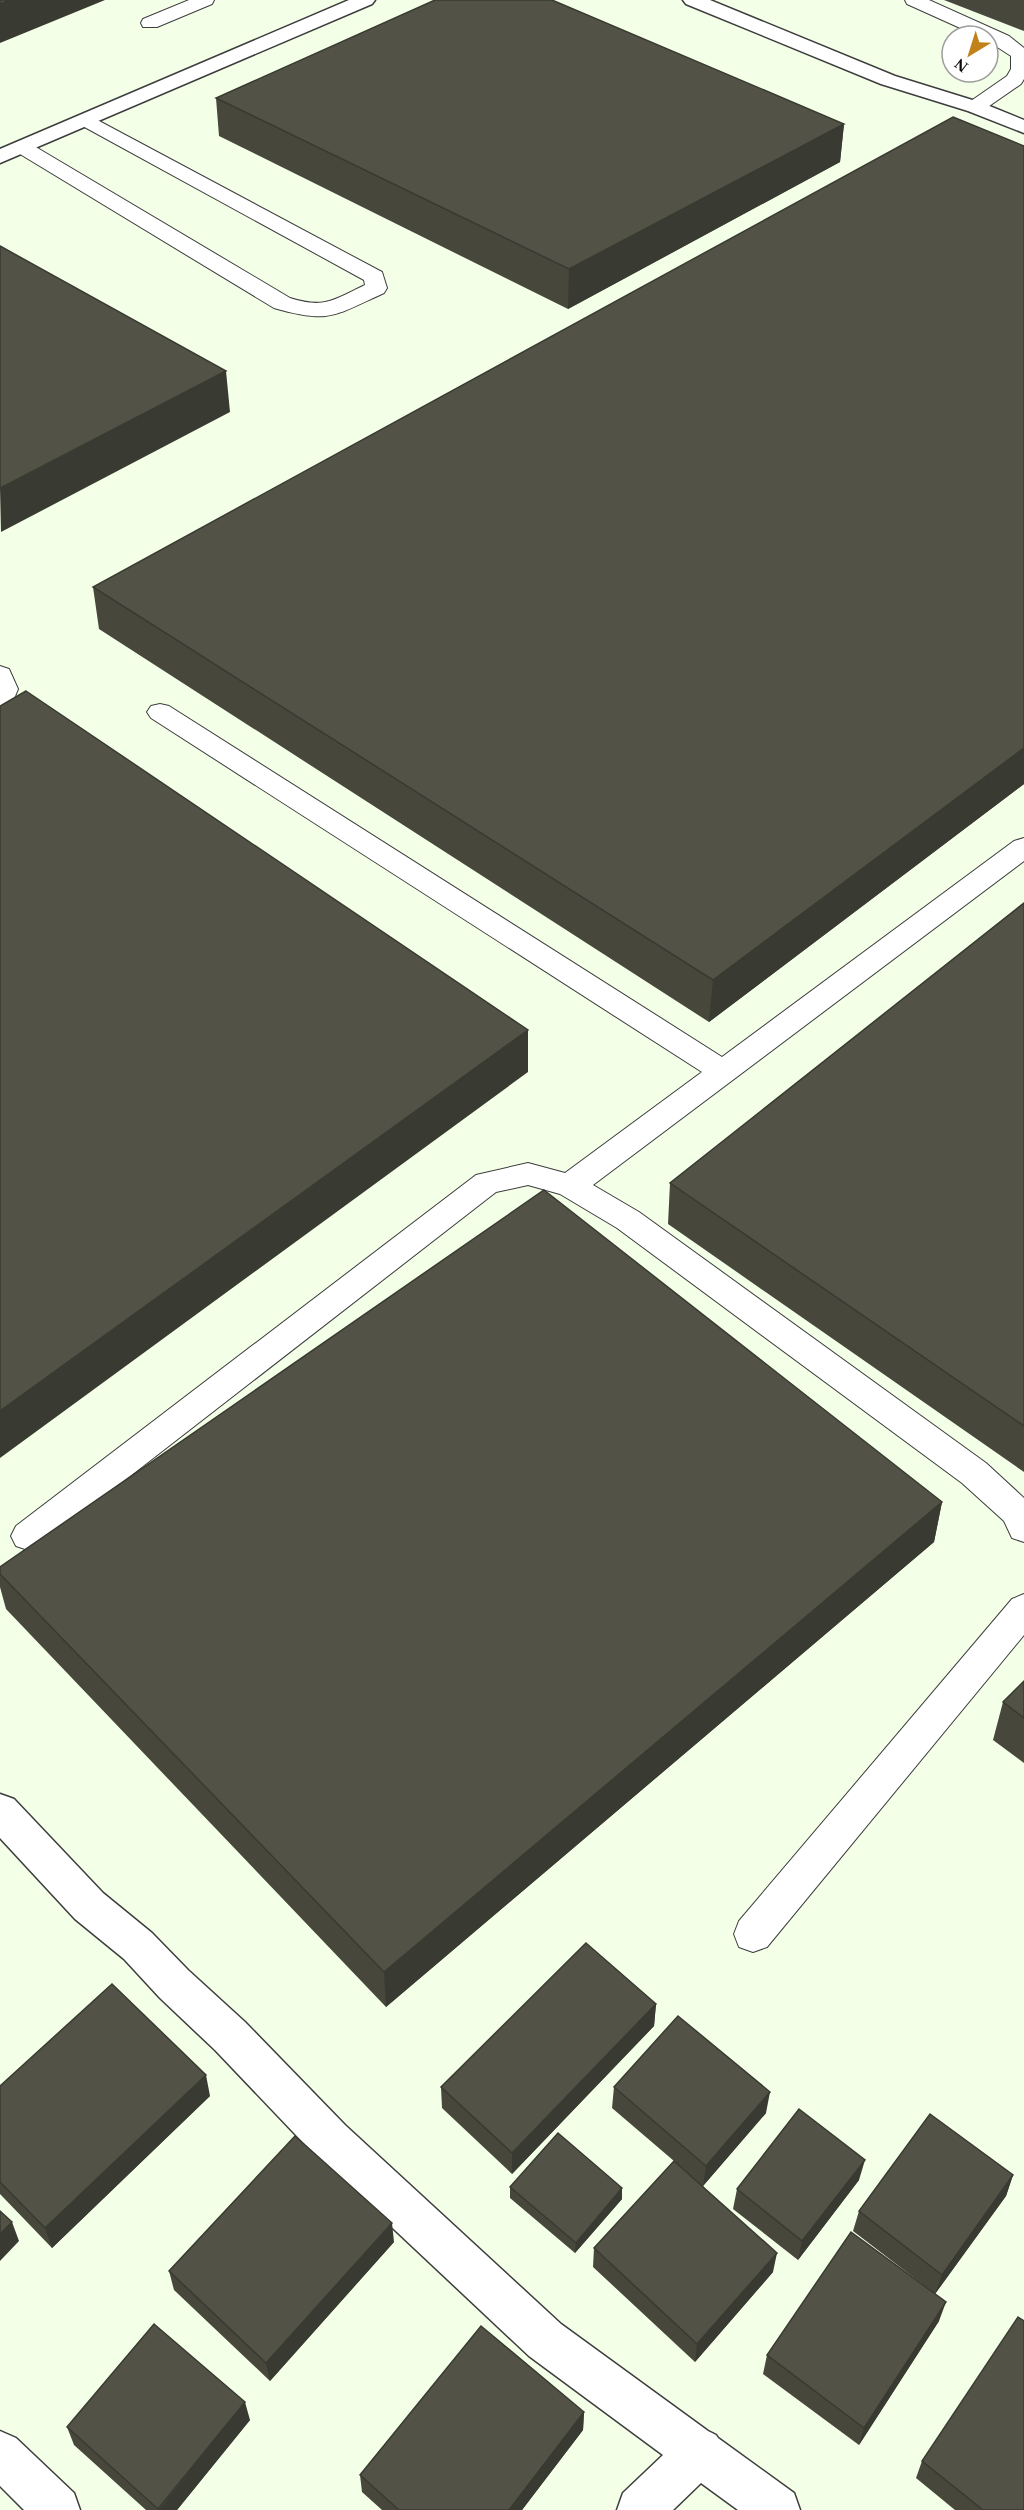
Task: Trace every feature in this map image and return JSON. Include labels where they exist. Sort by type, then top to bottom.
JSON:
[{"type":"street","points":[[0,157],[365,0]]},
{"type":"street","points":[[693,0],[888,80],[975,107],[1024,127]]},
{"type":"street","points":[[0,1811],[89,1906],[138,1946],[174,1984],[230,2036],[330,2140],[537,2332],[777,2510]]},
{"type":"street","points":[[640,2510],[700,2451]]},
{"type":"street","points":[[0,2454],[57,2510]]},
{"type":"lane","points":[[150,23],[205,0]]},
{"type":"lane","points":[[914,0],[1002,40],[1020,54],[1022,69],[1014,80],[975,107]]},
{"type":"lane","points":[[22,147],[282,303],[309,311],[326,311],[376,288],[374,277],[86,120]]},
{"type":"lane","points":[[0,674],[5,689],[0,705]]},
{"type":"lane","points":[[160,712],[722,1071]]},
{"type":"lane","points":[[570,1186],[1024,846]]},
{"type":"lane","points":[[28,1536],[487,1183],[528,1174],[570,1186],[628,1220],[974,1473],[1017,1512],[1024,1528]]},
{"type":"lane","points":[[753,1934],[1024,1610]]},
{"type":"building","points":[[435,0],[552,0],[844,124],[569,269],[216,98]]},
{"type":"building","points":[[953,117],[1024,146],[1024,748],[713,980],[93,587]]},
{"type":"building","points":[[0,246],[226,371],[0,488]]},
{"type":"building","points":[[26,691],[528,1030],[0,1411],[0,706]]},
{"type":"building","points":[[1024,903],[1024,1426],[670,1183]]},
{"type":"building","points":[[544,1190],[942,1502],[384,1972],[0,1574],[0,1567]]},
{"type":"building","points":[[1024,1681],[1024,1718],[1003,1702]]},
{"type":"building","points":[[586,1943],[656,2004],[512,2153],[441,2087]]},
{"type":"building","points":[[112,1984],[206,2075],[45,2228],[0,2182],[0,2086]]},
{"type":"building","points":[[678,2016],[770,2092],[706,2166],[614,2087]]},
{"type":"building","points":[[799,2109],[865,2160],[802,2241],[737,2189]]},
{"type":"building","points":[[930,2114],[1013,2175],[942,2275],[859,2211]]},
{"type":"building","points":[[558,2133],[622,2188],[576,2243],[510,2187]]},
{"type":"building","points":[[295,2136],[392,2223],[266,2363],[169,2271]]},
{"type":"building","points":[[674,2161],[777,2253],[697,2344],[594,2248]]},
{"type":"building","points":[[0,2211],[12,2222],[0,2234]]},
{"type":"building","points":[[851,2232],[946,2302],[864,2428],[767,2355]]},
{"type":"building","points":[[1018,2317],[1024,2321],[1024,2510],[983,2510],[922,2461]]},
{"type":"building","points":[[154,2324],[245,2402],[158,2509],[67,2427]]},
{"type":"building","points":[[481,2326],[584,2412],[509,2510],[399,2510],[360,2475]]}]
